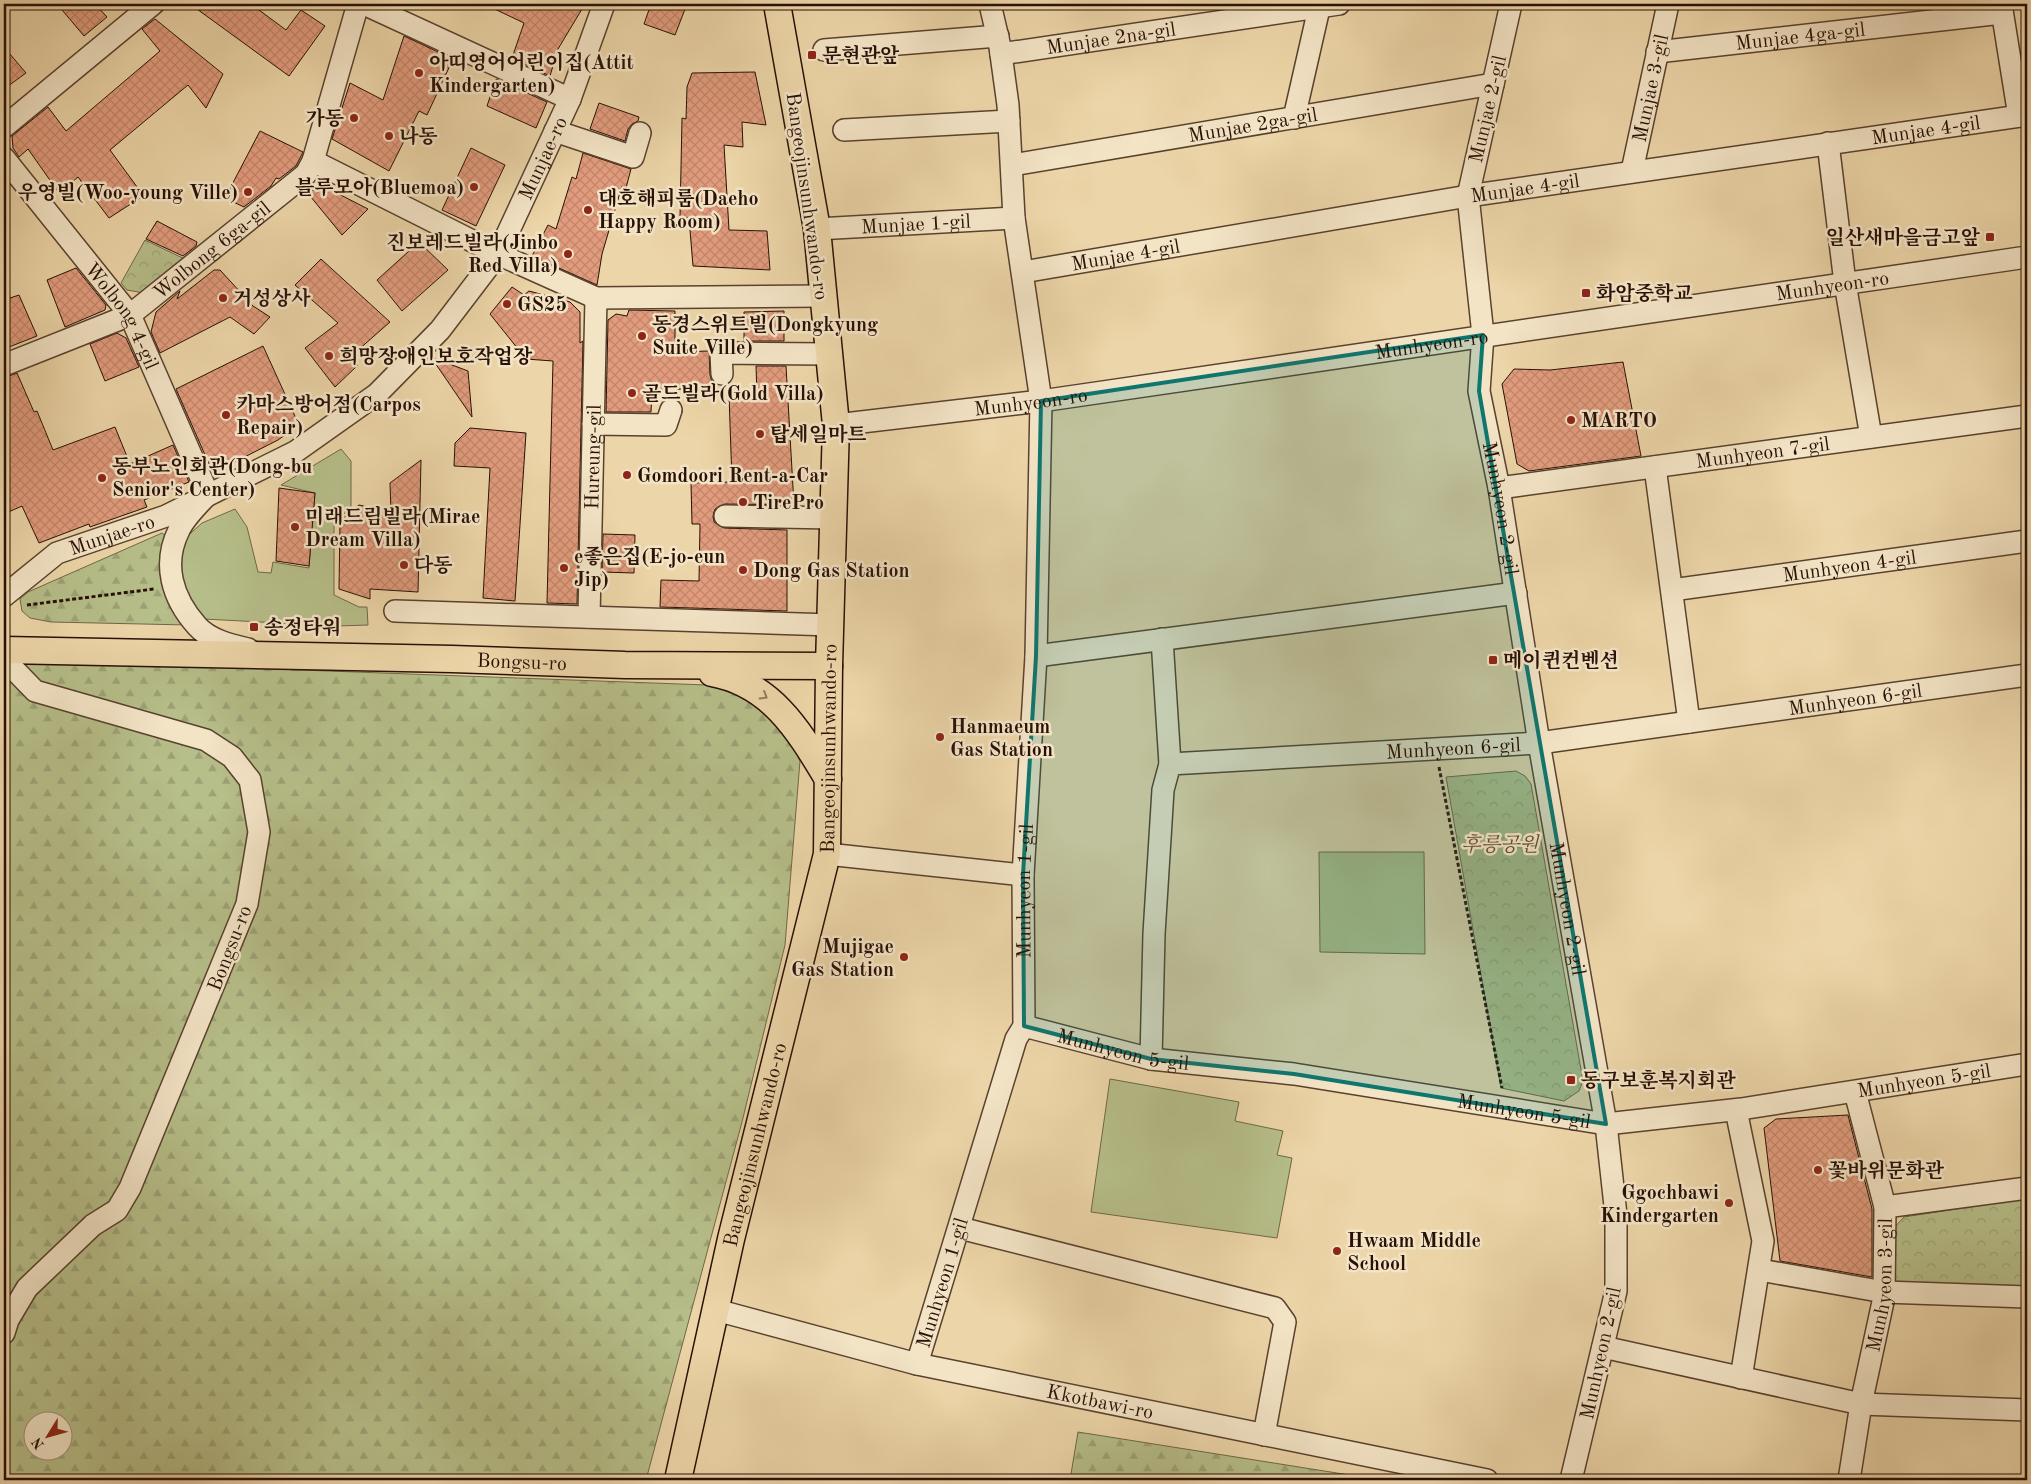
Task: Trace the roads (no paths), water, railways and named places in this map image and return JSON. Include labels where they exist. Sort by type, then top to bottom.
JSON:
[{"type":"main road","name":"Bangeojinsunhwando-ro","points":[[678,1480],[731,1239],[827,854],[829,666],[835,518],[836,425],[817,229],[777,4]]},
{"type":"main road","name":"Bongsu-ro","points":[[4,650],[669,665],[829,666]]},
{"type":"main road","points":[[669,665],[730,676],[771,699],[806,743],[828,779]]},
{"type":"street","points":[[4,127],[153,4]]},
{"type":"street","name":"Wolbong 6ga-gil","points":[[4,366],[130,315],[306,174],[313,161],[358,4]]},
{"type":"street","points":[[364,4],[570,98]]},
{"type":"street","name":"Munjae-ro","points":[[4,596],[57,553],[166,516],[296,452],[377,394],[440,330],[498,254],[570,98],[604,4]]},
{"type":"street","points":[[990,4],[999,45],[1009,121],[1014,218],[1041,401]]},
{"type":"street","name":"Munjae 2-gil","points":[[1483,335],[1468,196],[1511,4]]},
{"type":"street","name":"Munjae 3-gil","points":[[1632,171],[1668,4]]},
{"type":"street","points":[[1294,118],[1326,5]]},
{"type":"street","name":"Munjae 2na-gil","points":[[999,45],[1326,5]]},
{"type":"street","name":"Munjae 4ga-gil","points":[[1657,52],[2002,8],[2023,116]]},
{"type":"street","points":[[824,50],[999,45]]},
{"type":"street","name":"Munjae 2ga-gil","points":[[1012,166],[1493,84]]},
{"type":"street","name":"Munjae 4-gil","points":[[1023,272],[1468,196],[2023,116]]},
{"type":"street","points":[[844,130],[1009,121]]},
{"type":"street","points":[[555,131],[633,157],[640,133]]},
{"type":"street","points":[[1828,143],[1845,283],[1871,437]]},
{"type":"street","name":"Wolbong 4-gil","points":[[4,158],[130,315],[208,494]]},
{"type":"street","points":[[313,161],[498,254],[596,298],[824,296]]},
{"type":"street","name":"Munjae 1-gil","points":[[817,229],[1014,218]]},
{"type":"street","name":"Munhyeon-ro","points":[[836,425],[1041,401],[2027,256]]},
{"type":"street","name":"Hureung-gil","points":[[589,617],[596,298]]},
{"type":"street","name":"Munhyeon 2-gil","points":[[1483,335],[1479,390],[1499,488],[1539,743],[1606,1124],[1616,1215],[1616,1291],[1571,1480]]},
{"type":"street","points":[[722,374],[721,353],[830,354]]},
{"type":"street","name":"Munhyeon 1-gil","points":[[918,1364],[1016,1039],[1024,1026],[1023,875],[1036,656],[1041,401]]},
{"type":"street","points":[[593,424],[666,425],[671,410]]},
{"type":"street","name":"Munhyeon 7-gil","points":[[1499,488],[2027,416]]},
{"type":"street","points":[[1656,467],[1689,722]]},
{"type":"street","points":[[208,494],[179,529],[170,556],[172,586],[197,627],[224,643],[280,656]]},
{"type":"street","points":[[725,516],[835,518]]},
{"type":"street","name":"Munhyeon 4-gil","points":[[1672,590],[2027,541]]},
{"type":"street","points":[[1036,656],[1516,593]]},
{"type":"street","points":[[395,611],[831,626]]},
{"type":"street","points":[[1151,1059],[1154,934],[1163,790],[1170,764],[1162,639]]},
{"type":"street","name":"Bongsu-ro","points":[[4,660],[35,691],[206,740],[232,757],[250,780],[259,832],[248,904],[130,1188],[117,1210],[93,1224],[26,1288],[8,1320],[4,1333]]},
{"type":"street","name":"Munhyeon 6-gil","points":[[1170,764],[1539,743],[2027,675]]},
{"type":"street","points":[[827,854],[1023,875]]},
{"type":"street","name":"Munhyeon 5-gil","points":[[1024,1026],[1151,1059],[1294,1074],[1606,1124],[1736,1110],[2027,1064]]},
{"type":"street","name":"Munhyeon 3-gil","points":[[1849,1480],[1861,1404],[1884,1292],[1885,1207],[1854,1092]]},
{"type":"street","points":[[1736,1110],[1763,1242],[1760,1270],[1741,1378]]},
{"type":"street","points":[[1885,1207],[2027,1188]]},
{"type":"street","points":[[960,1228],[1275,1308],[1285,1322],[1264,1434]]},
{"type":"street","points":[[1760,1270],[1884,1292],[2027,1297]]},
{"type":"street","name":"Kkotbawi-ro","points":[[716,1310],[918,1364],[1487,1480]]},
{"type":"street","points":[[1602,1347],[1861,1404],[2027,1410]]},
{"type":"place","name":"문현관앞","points":[[812,55]]},
{"type":"place","name":"아띠영어어린이집(Attit Kindergarten)","points":[[419,73]]},
{"type":"place","name":"가동","points":[[354,118]]},
{"type":"place","name":"나동","points":[[389,136]]},
{"type":"place","name":"블루모아(Bluemoa)","points":[[474,187]]},
{"type":"place","name":"우영빌(Woo-young Ville)","points":[[248,192]]},
{"type":"place","name":"대호해피룸(Daeho Happy Room)","points":[[588,210]]},
{"type":"place","name":"일산새마을금고앞","points":[[1990,237]]},
{"type":"place","name":"진보레드빌라(Jinbo Red Villa)","points":[[568,254]]},
{"type":"place","name":"화암중학교","points":[[1586,293]]},
{"type":"place","name":"거성상사","points":[[223,298]]},
{"type":"place","name":"GS25","points":[[507,304]]},
{"type":"place","name":"동경스위트빌(Dongkyung Suite Ville)","points":[[642,336]]},
{"type":"place","name":"희망장애인보호작업장","points":[[329,356]]},
{"type":"place","name":"골드빌라(Gold Villa)","points":[[632,393]]},
{"type":"place","name":"카마스방어점(Carpos Repair)","points":[[226,415]]},
{"type":"place","name":"MARTO","points":[[1571,420]]},
{"type":"place","name":"탑세일마트","points":[[760,434]]},
{"type":"place","name":"Gomdoori Rent-a-Car","points":[[627,475]]},
{"type":"place","name":"동부노인회관(Dong-bu Senior's Center)","points":[[102,478]]},
{"type":"place","name":"TirePro","points":[[743,502]]},
{"type":"place","name":"미래드림빌라(Mirae Dream Villa)","points":[[295,527]]},
{"type":"place","name":"다동","points":[[404,565]]},
{"type":"place","name":"e좋은집(E-jo-eun Jip)","points":[[564,568]]},
{"type":"place","name":"Dong Gas Station","points":[[743,570]]},
{"type":"place","name":"송정타워","points":[[254,627]]},
{"type":"place","name":"메이퀸컨벤션","points":[[1493,660]]},
{"type":"place","name":"Hanmaeum Gas Station","points":[[940,737]]},
{"type":"place","name":"Mujigae Gas Station","points":[[904,957]]},
{"type":"place","name":"동구보훈복지회관","points":[[1571,1080]]},
{"type":"place","name":"꽃바위문화관","points":[[1818,1170]]},
{"type":"place","name":"Ggochbawi Kindergarten","points":[[1729,1203]]},
{"type":"place","name":"Hwaam Middle School","points":[[1337,1251]]},
{"type":"park label","name":"후릉공원","points":[[1500,844]]}]
